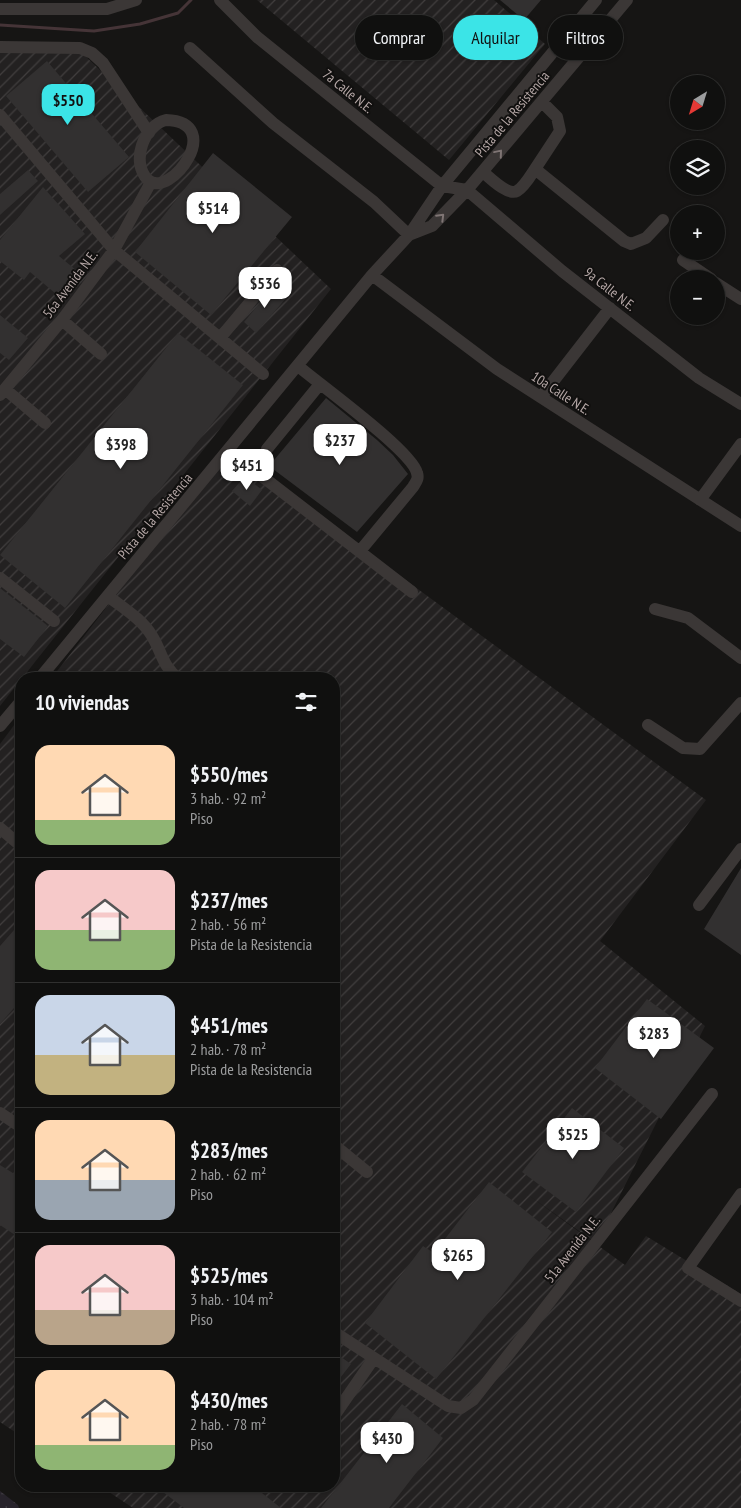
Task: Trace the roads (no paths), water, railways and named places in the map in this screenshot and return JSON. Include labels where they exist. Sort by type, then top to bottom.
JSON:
[{"type":"street","points":[[0,9],[29,4],[85,4],[107,9],[136,0]]},
{"type":"street","name":"7a Calle N.E.","points":[[220,0],[257,37],[442,186],[467,190]]},
{"type":"street","name":"Pista de la Resistencia","points":[[45,672],[372,275],[409,235],[442,186],[596,0]]},
{"type":"street","name":"Pista de la Resistencia","points":[[409,235],[432,226],[467,190],[628,0]]},
{"type":"street","points":[[0,47],[80,48],[92,53],[103,63],[149,133]]},
{"type":"street","points":[[190,48],[273,123],[374,202],[409,235]]},
{"type":"street","points":[[483,172],[497,185],[512,192],[518,191],[560,131],[558,117],[542,102]]},
{"type":"street","points":[[0,115],[114,250],[263,374]]},
{"type":"street","points":[[174,120],[188,127],[193,133],[193,147],[186,160],[175,175],[168,181],[160,184],[151,182],[144,176],[140,165],[140,153],[149,133],[158,122],[174,120]]},
{"type":"street","points":[[535,169],[624,241],[631,244],[646,238],[663,220]]},
{"type":"street","name":"56a Avenida N.E.","points":[[2,392],[62,320],[114,250],[151,182]]},
{"type":"street","name":"9a Calle N.E.","points":[[467,190],[562,271],[699,378],[741,404]]},
{"type":"street","points":[[683,260],[698,270]]},
{"type":"street","points":[[220,338],[277,270]]},
{"type":"street","name":"10a Calle N.E.","points":[[372,275],[497,369],[741,526]]},
{"type":"street","points":[[725,288],[741,300]]},
{"type":"street","points":[[541,398],[610,308]]},
{"type":"street","points":[[62,320],[101,354]]},
{"type":"street","points":[[298,366],[401,450],[418,473],[418,480],[413,487],[360,551]]},
{"type":"street","points":[[267,450],[320,384]]},
{"type":"street","points":[[2,392],[46,423]]},
{"type":"street","points":[[700,500],[741,444]]},
{"type":"street","points":[[228,450],[412,592]]},
{"type":"street","points":[[0,578],[54,621]]},
{"type":"street","points":[[108,596],[144,624],[153,637],[166,666],[172,672]]},
{"type":"street","points":[[655,609],[688,618],[741,658]]},
{"type":"street","points":[[648,726],[683,748],[700,749],[741,703]]},
{"type":"street","points":[[0,726],[15,708]]},
{"type":"street","points":[[0,828],[15,841]]},
{"type":"street","points":[[699,905],[741,850]]},
{"type":"street","name":"51a Avenida N.E.","points":[[374,1358],[448,1406],[461,1408],[473,1400],[712,1094]]},
{"type":"street","points":[[0,1113],[15,1123]]},
{"type":"street","points":[[340,1150],[367,1172]]},
{"type":"street","points":[[741,1194],[688,1268],[741,1302]]},
{"type":"street","points":[[340,1336],[374,1358],[340,1407]]},
{"type":"waterway","points":[[0,25],[94,31],[140,24],[178,13],[191,0]]}]
